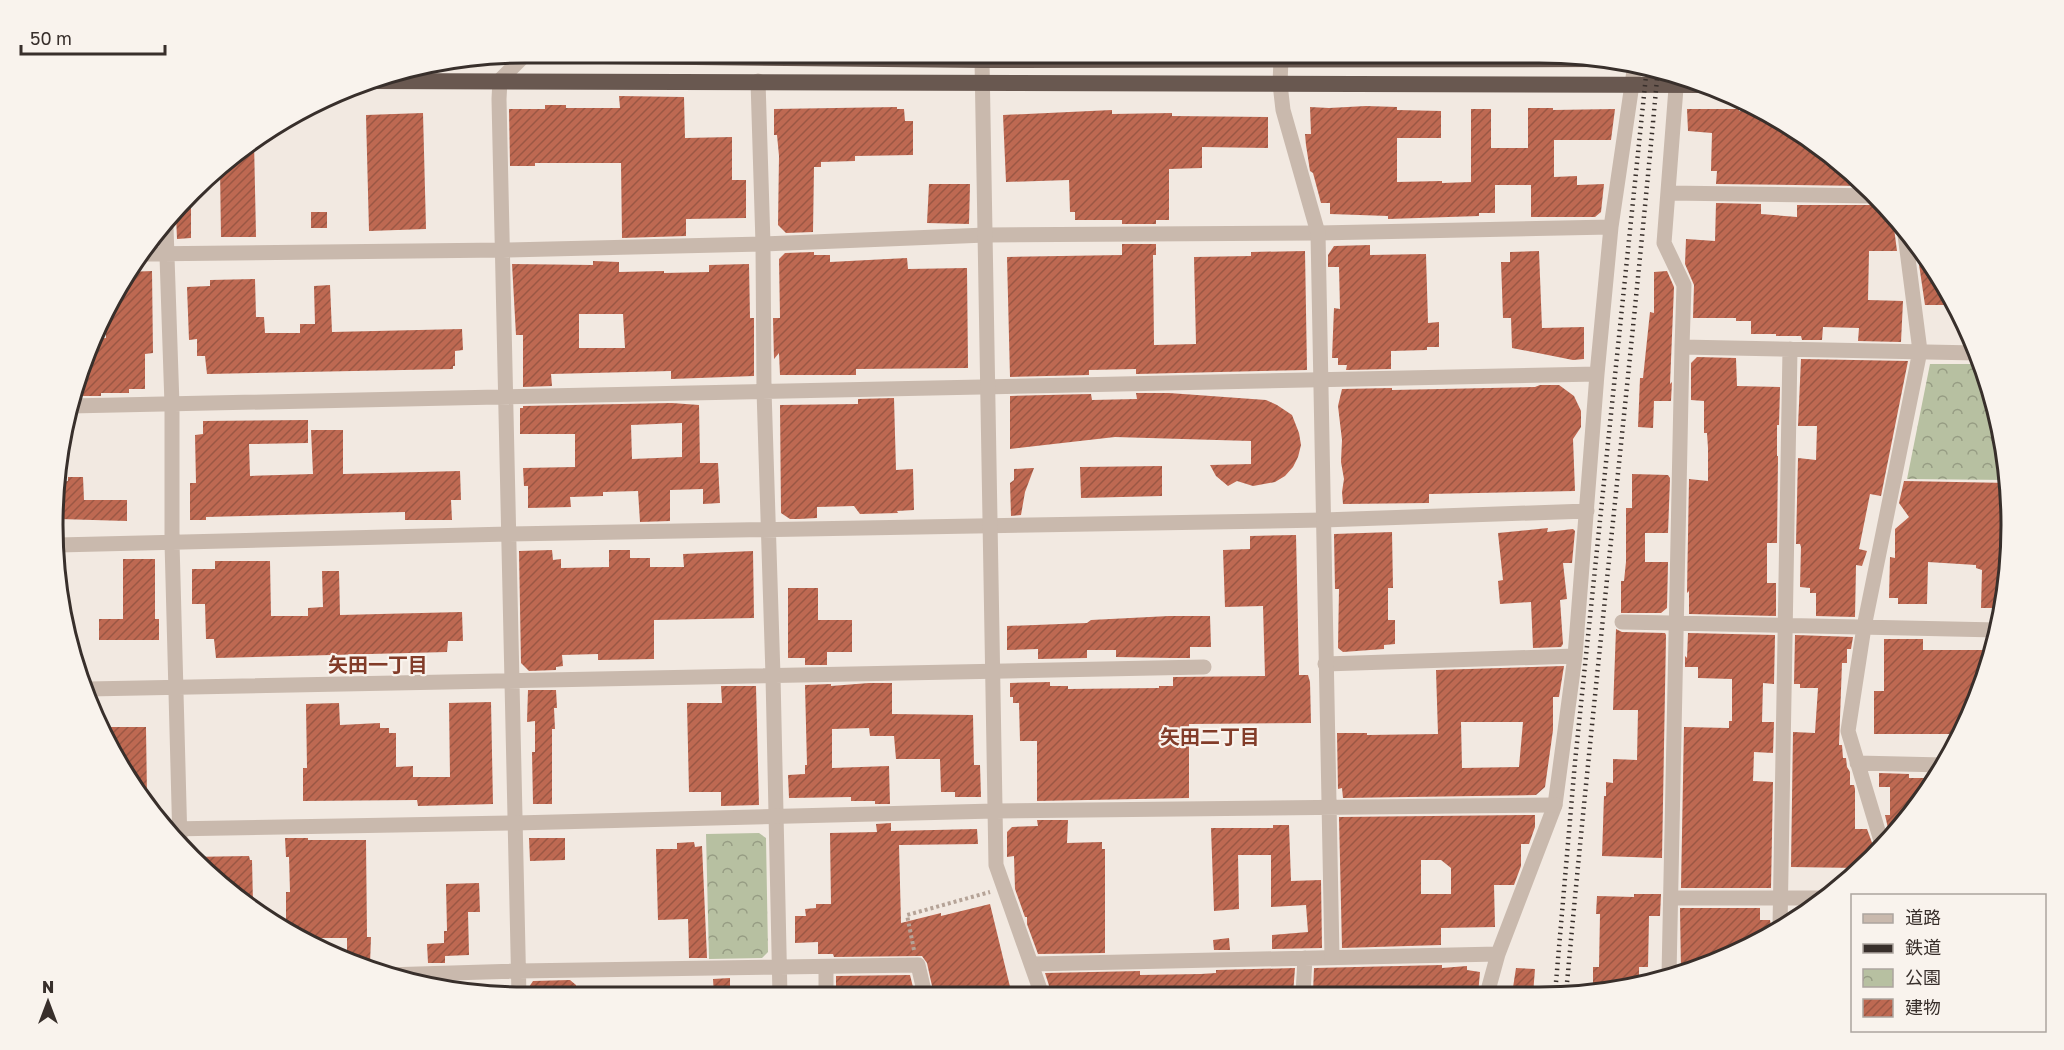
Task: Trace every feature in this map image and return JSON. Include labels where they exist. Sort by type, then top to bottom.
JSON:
[{"type":"highway","points":[[399,81],[1280,84],[1631,84],[1665,81]]},
{"type":"street","points":[[513,63],[500,80],[519,987]]},
{"type":"street","points":[[912,63],[912,82]]},
{"type":"street","points":[[939,63],[939,82]]},
{"type":"street","points":[[982,63],[996,865],[1039,987]]},
{"type":"street","points":[[1281,63],[1283,110],[1318,233],[1332,957]]},
{"type":"street","points":[[1489,987],[1498,954],[1555,805],[1575,656],[1611,226],[1633,73]]},
{"type":"street","points":[[758,81],[780,987]]},
{"type":"street","points":[[1669,968],[1684,285],[1664,243],[1676,84]]},
{"type":"street","points":[[1668,193],[1864,196]]},
{"type":"street","points":[[151,254],[503,250],[763,244],[986,235],[1318,233],[1611,226]]},
{"type":"street","points":[[166,234],[172,405],[176,828]]},
{"type":"street","points":[[1880,837],[1848,731],[1864,627],[1920,351],[1906,244]]},
{"type":"street","points":[[1682,347],[1968,353]]},
{"type":"street","points":[[1780,919],[1790,349]]},
{"type":"street","points":[[79,406],[1597,374]]},
{"type":"street","points":[[64,545],[509,534],[1323,520],[1587,511]]},
{"type":"street","points":[[1622,622],[1989,630]]},
{"type":"street","points":[[1325,664],[1575,656]]},
{"type":"street","points":[[93,689],[1204,667]]},
{"type":"street","points":[[1857,763],[1934,765]]},
{"type":"street","points":[[181,834],[995,811],[1555,805]]},
{"type":"street","points":[[1671,898],[1812,898]]},
{"type":"street","points":[[1032,964],[1498,954]]},
{"type":"street","points":[[1303,987],[1305,958]]},
{"type":"street","points":[[417,974],[518,970],[918,965],[923,987]]},
{"type":"street","points":[[826,967],[826,987]]},
{"type":"path","points":[[918,965],[907,915],[1004,888]]},
{"type":"green space","points":[[1930,364],[1972,364],[1992,435],[1998,480],[1907,479]]},
{"type":"green space","points":[[759,833],[766,838],[768,952],[762,958],[709,959],[706,834]]},
{"type":"building","points":[[619,96],[684,97],[685,138],[732,137],[732,180],[746,180],[746,218],[686,219],[686,236],[622,238],[621,163],[535,163],[535,166],[510,166],[509,109],[545,109],[545,105],[566,105],[566,108],[620,108]]},
{"type":"building","points":[[897,107],[897,109],[904,109],[905,121],[913,121],[913,155],[855,156],[855,161],[821,162],[821,167],[814,167],[813,232],[786,233],[778,225],[779,156],[777,135],[774,135],[774,109]]},
{"type":"building","points":[[1310,107],[1397,107],[1397,110],[1441,111],[1441,138],[1397,138],[1397,182],[1442,181],[1442,183],[1471,182],[1471,109],[1491,109],[1491,148],[1528,148],[1528,108],[1615,109],[1611,140],[1554,140],[1554,177],[1577,176],[1577,185],[1604,184],[1601,212],[1595,217],[1531,217],[1531,185],[1495,185],[1495,213],[1479,213],[1479,216],[1388,219],[1388,216],[1330,214],[1330,203],[1321,203],[1313,173],[1310,171],[1305,134],[1311,134]]},
{"type":"building","points":[[1687,109],[1739,109],[1796,141],[1853,186],[1716,184],[1717,171],[1711,171],[1712,133],[1688,131]]},
{"type":"building","points":[[1112,110],[1112,114],[1172,113],[1172,116],[1268,117],[1268,148],[1202,147],[1202,168],[1169,169],[1169,220],[1156,220],[1156,224],[1122,224],[1122,220],[1075,220],[1075,212],[1070,212],[1069,180],[1006,182],[1003,115]]},
{"type":"building","points":[[423,113],[426,229],[369,231],[366,115]]},
{"type":"building","points":[[254,151],[256,237],[221,237],[220,178]]},
{"type":"building","points":[[929,184],[970,184],[969,224],[927,223]]},
{"type":"building","points":[[1716,203],[1761,204],[1761,214],[1797,217],[1797,205],[1872,205],[1894,230],[1897,251],[1869,251],[1868,300],[1903,301],[1901,342],[1858,341],[1859,328],[1823,327],[1822,340],[1802,340],[1801,336],[1751,334],[1751,321],[1736,321],[1736,318],[1693,318],[1694,285],[1685,264],[1686,239],[1715,241]]},
{"type":"building","points":[[191,206],[191,238],[177,239],[176,222]]},
{"type":"building","points":[[311,212],[327,212],[327,228],[311,228]]},
{"type":"building","points":[[1122,244],[1156,244],[1156,255],[1153,255],[1154,345],[1196,344],[1194,257],[1251,256],[1251,252],[1305,251],[1307,370],[1136,374],[1136,369],[1089,370],[1089,375],[1010,377],[1007,257],[1122,255]]},
{"type":"building","points":[[1370,245],[1370,255],[1426,254],[1428,323],[1439,322],[1439,347],[1427,347],[1427,350],[1391,351],[1391,369],[1346,370],[1347,365],[1338,365],[1338,358],[1332,358],[1334,308],[1340,309],[1339,267],[1328,267],[1328,255],[1334,246]]},
{"type":"building","points":[[1539,251],[1542,328],[1584,327],[1584,359],[1573,360],[1512,348],[1511,318],[1503,318],[1501,262],[1510,262],[1510,252]]},
{"type":"building","points":[[814,252],[814,255],[830,255],[830,262],[907,258],[908,269],[967,268],[968,368],[856,369],[856,375],[780,375],[779,353],[774,359],[773,318],[780,318],[779,259],[785,253]]},
{"type":"building","points":[[593,261],[619,262],[619,272],[664,271],[664,273],[709,272],[709,265],[749,264],[750,318],[754,318],[754,376],[671,379],[671,371],[551,374],[552,386],[523,387],[523,335],[516,335],[512,264],[593,265]],"holes":[[[579,314],[623,314],[625,348],[579,348]]]},
{"type":"building","points":[[1919,262],[1945,305],[1925,305]]},
{"type":"building","points":[[152,271],[153,353],[145,354],[145,389],[129,389],[129,393],[82,396],[98,348],[103,338],[106,338],[106,332],[111,321],[139,272]]},
{"type":"building","points":[[1667,271],[1674,287],[1671,401],[1654,401],[1653,428],[1638,427],[1640,378],[1643,378],[1650,312],[1654,313],[1654,272]]},
{"type":"building","points":[[255,279],[256,317],[264,317],[265,333],[300,333],[300,324],[315,324],[314,286],[330,285],[332,332],[462,329],[463,350],[455,351],[453,369],[207,374],[205,356],[197,356],[197,339],[189,340],[187,287],[210,286],[210,280]]},
{"type":"building","points":[[1697,357],[1736,358],[1737,386],[1780,387],[1779,425],[1777,425],[1777,543],[1767,543],[1767,583],[1776,583],[1776,616],[1689,614],[1689,591],[1687,593],[1689,479],[1708,481],[1704,401],[1691,400],[1691,363]]},
{"type":"building","points":[[1801,359],[1908,361],[1881,496],[1870,494],[1859,549],[1867,551],[1862,566],[1856,565],[1855,617],[1816,616],[1816,593],[1810,593],[1810,588],[1800,587],[1801,547],[1800,544],[1796,544],[1798,458],[1816,460],[1817,426],[1798,426]]},
{"type":"building","points":[[1559,385],[1574,396],[1581,411],[1581,427],[1573,439],[1575,491],[1429,494],[1429,503],[1343,504],[1344,479],[1338,406],[1342,389],[1392,388],[1392,390],[1535,387]]},
{"type":"building","points":[[1136,393],[1266,400],[1292,415],[1301,445],[1298,457],[1285,476],[1275,482],[1253,486],[1237,481],[1228,486],[1216,476],[1210,465],[1251,464],[1251,441],[1115,437],[1010,449],[1010,396],[1091,394],[1092,400],[1137,399]]},
{"type":"building","points":[[894,398],[896,470],[913,469],[914,510],[897,511],[898,513],[860,514],[854,506],[817,507],[817,518],[799,519],[790,519],[781,513],[780,405],[858,404],[858,399]]},
{"type":"building","points":[[672,403],[699,405],[700,463],[718,463],[720,503],[703,504],[703,489],[670,490],[670,521],[640,522],[638,491],[603,492],[603,496],[570,497],[571,507],[528,508],[528,486],[524,486],[523,468],[575,467],[575,434],[520,434],[520,408],[523,406]],"holes":[[[682,423],[682,457],[632,459],[631,425]]]},
{"type":"building","points":[[308,420],[308,443],[249,444],[250,476],[313,474],[311,430],[343,430],[343,474],[460,471],[461,500],[451,500],[452,520],[405,520],[405,512],[206,517],[206,520],[190,520],[190,483],[196,483],[195,435],[203,434],[203,421]]},
{"type":"building","points":[[1162,466],[1162,496],[1081,498],[1080,467]]},
{"type":"building","points":[[1034,468],[1025,492],[1021,515],[1011,516],[1010,483],[1014,480],[1014,469]]},
{"type":"building","points":[[1632,474],[1668,475],[1670,478],[1668,533],[1645,533],[1645,562],[1668,562],[1667,608],[1661,613],[1621,613],[1621,581],[1624,581],[1626,562],[1626,508],[1632,508]]},
{"type":"building","points":[[68,477],[83,477],[84,500],[127,500],[127,521],[63,519],[65,481],[68,481]]},
{"type":"building","points":[[1904,481],[1999,483],[2000,555],[1993,608],[1981,608],[1982,570],[1976,568],[1976,565],[1928,562],[1927,604],[1898,604],[1898,598],[1889,598],[1890,557],[1895,558],[1895,529],[1909,517],[1899,503]]},
{"type":"building","points":[[1548,528],[1547,532],[1573,529],[1575,531],[1572,563],[1563,563],[1567,599],[1560,600],[1563,644],[1561,647],[1533,648],[1531,602],[1500,604],[1498,581],[1503,580],[1498,533]]},
{"type":"building","points":[[1392,532],[1393,588],[1388,588],[1388,620],[1395,620],[1395,644],[1384,645],[1384,649],[1343,652],[1338,648],[1339,589],[1335,589],[1334,534]]},
{"type":"building","points":[[1296,535],[1299,675],[1308,675],[1310,682],[1311,723],[1189,724],[1189,798],[1037,801],[1037,741],[1020,741],[1019,703],[1013,703],[1013,697],[1010,697],[1010,683],[1050,682],[1050,686],[1068,686],[1068,689],[1159,688],[1159,686],[1173,686],[1173,677],[1265,676],[1263,606],[1225,607],[1223,550],[1250,549],[1250,536]]},
{"type":"building","points":[[552,550],[553,560],[561,559],[561,568],[609,567],[609,550],[630,550],[630,558],[650,558],[650,567],[684,567],[683,554],[753,551],[754,618],[654,620],[654,659],[598,660],[598,654],[562,655],[563,666],[556,667],[556,670],[529,671],[521,663],[519,551]]},
{"type":"building","points":[[123,559],[155,559],[155,619],[159,619],[159,640],[99,640],[99,619],[123,619]]},
{"type":"building","points":[[215,561],[270,561],[271,616],[308,616],[308,608],[323,607],[322,571],[339,571],[340,615],[462,612],[463,641],[448,641],[447,652],[216,658],[214,639],[206,639],[205,604],[192,604],[192,569],[215,569]]},
{"type":"building","points":[[788,588],[818,588],[818,620],[852,620],[852,652],[827,652],[827,665],[805,665],[805,658],[788,658]]},
{"type":"building","points":[[1210,616],[1211,647],[1190,647],[1190,658],[1116,657],[1116,650],[1087,650],[1087,658],[1038,659],[1038,649],[1007,650],[1007,626],[1087,623],[1091,620]]},
{"type":"building","points":[[1616,629],[1622,632],[1665,633],[1666,635],[1662,858],[1602,856],[1604,796],[1606,796],[1606,782],[1613,783],[1613,759],[1637,760],[1638,710],[1613,710]]},
{"type":"building","points":[[1688,633],[1775,635],[1774,684],[1763,683],[1762,722],[1774,722],[1773,753],[1754,752],[1753,781],[1773,782],[1771,888],[1681,888],[1684,727],[1729,728],[1729,721],[1732,721],[1732,679],[1698,678],[1698,667],[1685,667]]},
{"type":"building","points":[[1795,635],[1853,637],[1851,649],[1847,649],[1847,663],[1842,663],[1839,745],[1842,745],[1843,758],[1846,758],[1850,772],[1850,785],[1854,785],[1855,789],[1855,829],[1867,829],[1873,845],[1849,868],[1791,867],[1793,732],[1815,733],[1818,688],[1800,688],[1800,684],[1794,684]]},
{"type":"building","points":[[1884,639],[1923,639],[1923,650],[1983,650],[1966,702],[1950,734],[1874,734],[1874,691],[1884,691]]},
{"type":"building","points":[[1564,666],[1559,697],[1553,697],[1553,730],[1545,787],[1536,795],[1343,798],[1342,788],[1338,789],[1337,733],[1438,734],[1436,670]],"holes":[[[1461,722],[1523,722],[1519,767],[1462,768]]]},
{"type":"building","points":[[892,683],[892,714],[973,715],[974,765],[980,765],[981,797],[955,797],[955,792],[941,792],[940,759],[896,759],[894,736],[870,736],[869,728],[832,729],[832,768],[889,766],[890,804],[875,804],[875,801],[851,801],[851,797],[789,798],[788,775],[805,774],[805,765],[807,765],[805,685],[831,684],[831,686]]},
{"type":"building","points":[[721,686],[756,686],[759,805],[721,806],[721,792],[689,792],[687,703],[722,703]]},
{"type":"building","points":[[528,690],[556,690],[555,729],[552,729],[552,804],[533,804],[532,752],[535,752],[535,721],[527,722]]},
{"type":"building","points":[[491,702],[493,804],[418,806],[417,800],[303,801],[303,768],[307,768],[306,704],[339,703],[340,725],[380,723],[380,728],[389,728],[389,733],[396,733],[396,767],[413,766],[413,777],[450,777],[449,703]]},
{"type":"building","points":[[110,727],[146,727],[147,790]]},
{"type":"building","points":[[1879,773],[1909,774],[1909,778],[1925,778],[1888,828],[1885,815],[1890,815],[1890,787],[1879,787]]},
{"type":"building","points":[[1535,815],[1535,827],[1529,844],[1521,844],[1521,866],[1514,885],[1494,885],[1495,927],[1441,928],[1441,945],[1342,948],[1339,817]],"holes":[[[1421,860],[1441,860],[1451,868],[1451,894],[1421,894]]]},
{"type":"building","points":[[1037,820],[1068,820],[1067,843],[1102,842],[1102,849],[1105,849],[1105,953],[1038,954],[1027,924],[1027,917],[1025,917],[1015,889],[1014,856],[1007,857],[1007,832],[1012,827],[1038,826]]},
{"type":"building","points":[[891,823],[891,831],[977,829],[978,844],[899,845],[901,923],[990,904],[1010,987],[932,987],[927,963],[922,956],[834,957],[833,954],[818,954],[818,942],[795,943],[795,916],[806,916],[805,909],[816,908],[816,904],[831,904],[830,833],[877,832],[876,824]]},
{"type":"building","points":[[1273,825],[1289,825],[1291,881],[1321,880],[1322,948],[1272,949],[1272,935],[1308,932],[1306,905],[1271,907],[1271,855],[1238,855],[1239,909],[1214,911],[1211,828],[1273,828]]},
{"type":"building","points":[[285,838],[366,840],[367,937],[371,937],[370,960],[347,952],[347,938],[319,938],[286,920],[286,892],[290,892],[289,857],[286,857]]},
{"type":"building","points":[[529,838],[565,838],[565,860],[530,861]]},
{"type":"building","points":[[694,842],[695,847],[702,846],[707,958],[689,958],[688,919],[658,920],[656,849],[677,849],[677,843]]},
{"type":"building","points":[[249,856],[252,860],[253,898],[220,872],[203,857]]},
{"type":"building","points":[[479,883],[480,912],[468,912],[469,955],[445,956],[445,963],[428,963],[427,944],[444,943],[444,931],[447,931],[446,884]]},
{"type":"building","points":[[1634,894],[1661,894],[1660,916],[1649,916],[1648,967],[1639,967],[1639,976],[1593,984],[1593,967],[1599,967],[1600,914],[1596,914],[1597,896],[1634,897]]},
{"type":"building","points":[[1680,908],[1760,908],[1760,920],[1770,920],[1771,925],[1743,939],[1716,952],[1681,964]]},
{"type":"building","points":[[1229,938],[1230,950],[1214,950],[1213,940]]},
{"type":"building","points":[[1442,965],[1442,968],[1467,966],[1467,970],[1480,972],[1479,987],[1313,987],[1314,968]]},
{"type":"building","points":[[1295,968],[1294,987],[1049,987],[1045,973],[1140,971],[1140,975],[1201,974],[1216,973],[1216,970]]},
{"type":"building","points":[[1516,968],[1535,969],[1534,987],[1513,987]]},
{"type":"building","points":[[910,975],[913,987],[836,987],[836,976]]},
{"type":"building","points":[[730,978],[730,987],[713,987],[713,979]]},
{"type":"building","points":[[570,980],[576,987],[529,987],[533,981]]},
{"type":"railway","points":[[1556,986],[1575,762],[1646,76]]},
{"type":"railway","points":[[1567,986],[1657,79]]},
{"type":"district","name":"矢田一丁目","points":[[378,665]]},
{"type":"district","name":"矢田二丁目","points":[[1210,737]]}]
